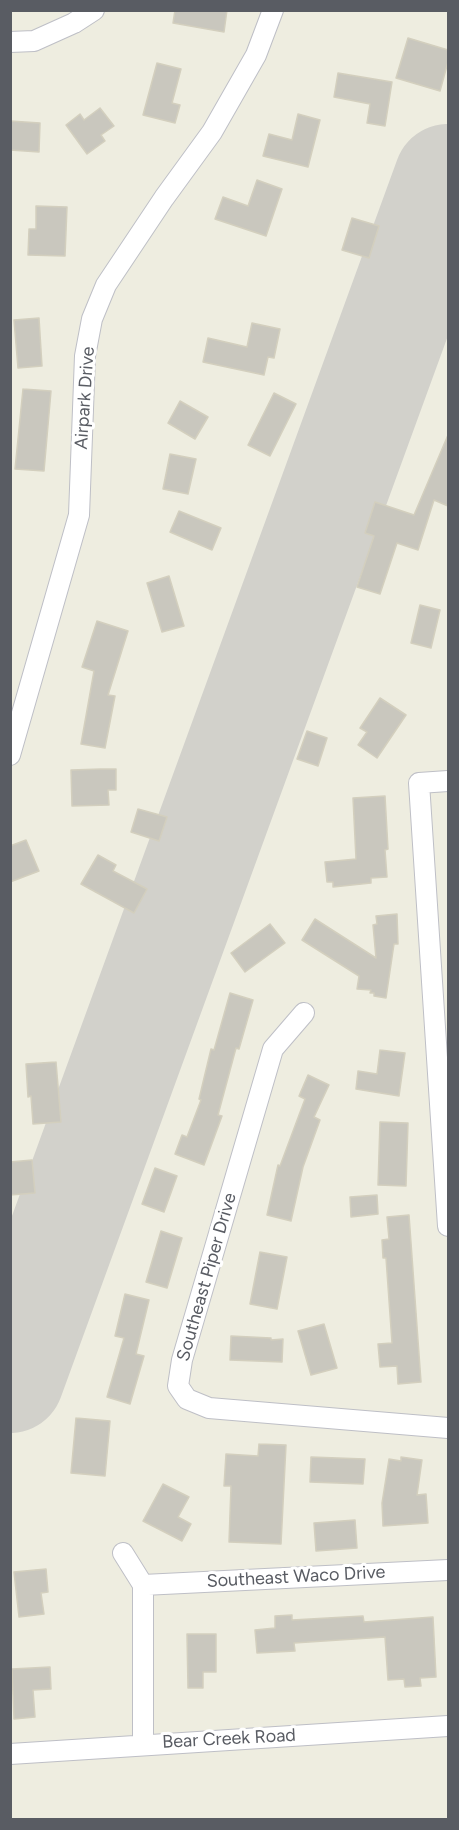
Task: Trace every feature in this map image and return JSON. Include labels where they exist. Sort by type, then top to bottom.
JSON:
[{"type":"street","points":[[10,42],[34,41],[74,23],[94,10]]},
{"type":"street","name":"Airpark Drive","points":[[10,755],[79,515],[85,356],[92,319],[106,285],[164,198],[212,132],[256,55],[273,10]]},
{"type":"street","points":[[448,781],[419,783],[448,1226]]},
{"type":"street","name":"Southeast Piper Drive","points":[[304,1013],[273,1050],[182,1360],[178,1386],[187,1399],[209,1408],[448,1428]]},
{"type":"street","points":[[123,1553],[143,1585],[142,1744]]},
{"type":"street","name":"Southeast Waco Drive","points":[[143,1585],[448,1570]]},
{"type":"street","name":"Bear Creek Road","points":[[10,1754],[448,1726]]},
{"type":"building","points":[[175,10],[227,10],[224,32],[173,23]]},
{"type":"building","points":[[408,38],[448,50],[448,62],[440,91],[396,78]]},
{"type":"building","points":[[157,63],[181,69],[172,103],[180,105],[175,123],[143,115]]},
{"type":"building","points":[[338,73],[392,82],[385,126],[367,123],[370,104],[334,97]]},
{"type":"building","points":[[100,108],[114,126],[101,135],[105,141],[87,154],[66,125],[80,114],[84,120]]},
{"type":"building","points":[[298,114],[320,120],[308,167],[263,156],[269,134],[292,140]]},
{"type":"building","points":[[10,121],[40,123],[39,152],[10,150]]},
{"type":"building","points":[[257,180],[282,189],[266,236],[215,219],[223,197],[248,206]]},
{"type":"building","points":[[36,206],[67,207],[65,256],[28,255],[29,229],[36,229]]},
{"type":"building","points":[[352,218],[379,226],[369,258],[342,250]]},
{"type":"building","points":[[39,318],[42,366],[18,368],[14,320]]},
{"type":"building","points":[[252,323],[280,329],[274,358],[268,357],[264,375],[203,362],[208,338],[247,347]]},
{"type":"building","points":[[23,389],[51,391],[44,471],[15,469]]},
{"type":"building","points":[[274,393],[296,404],[270,456],[248,445]]},
{"type":"building","points":[[180,401],[208,417],[195,439],[168,423]]},
{"type":"building","points":[[448,435],[448,506],[434,500],[418,550],[397,543],[380,594],[357,587],[374,536],[365,533],[375,502],[414,515]]},
{"type":"building","points":[[170,454],[196,459],[188,494],[163,489]]},
{"type":"building","points":[[179,511],[221,528],[212,550],[170,532]]},
{"type":"building","points":[[169,576],[184,626],[162,632],[147,583]]},
{"type":"building","points":[[420,605],[440,610],[431,648],[411,643]]},
{"type":"building","points":[[97,621],[128,631],[108,695],[115,696],[105,748],[81,744],[94,671],[82,667]]},
{"type":"building","points":[[380,698],[406,715],[377,758],[358,745],[367,732],[360,728]]},
{"type":"building","points":[[307,731],[327,738],[318,766],[297,759]]},
{"type":"building","points":[[116,769],[116,790],[108,790],[109,805],[72,806],[71,770]]},
{"type":"building","points":[[385,796],[387,877],[371,878],[371,883],[333,887],[333,882],[327,882],[325,862],[356,859],[353,798]]},
{"type":"building","points":[[138,809],[167,817],[159,841],[131,832]]},
{"type":"building","points":[[26,840],[39,871],[10,882],[10,846]]},
{"type":"building","points":[[98,855],[116,865],[113,871],[147,889],[134,913],[81,884]]},
{"type":"building","points":[[397,914],[398,944],[394,944],[386,998],[374,996],[374,993],[370,993],[371,990],[357,989],[359,976],[302,940],[315,919],[376,958],[373,925],[377,924],[376,916]]},
{"type":"building","points":[[270,924],[285,943],[245,972],[231,953]]},
{"type":"building","points":[[230,993],[253,1000],[239,1049],[236,1048],[218,1115],[222,1116],[204,1165],[175,1154],[182,1135],[187,1137],[201,1100],[199,1099],[211,1049],[214,1050]]},
{"type":"building","points":[[380,1050],[405,1053],[399,1096],[356,1089],[358,1071],[377,1074]]},
{"type":"building","points":[[56,1062],[61,1122],[33,1124],[31,1096],[28,1097],[26,1064]]},
{"type":"building","points":[[308,1075],[329,1085],[314,1117],[320,1120],[303,1167],[291,1221],[267,1215],[278,1165],[280,1166],[305,1099],[299,1096]]},
{"type":"building","points":[[380,1122],[408,1123],[406,1186],[378,1185]]},
{"type":"building","points":[[32,1160],[35,1193],[10,1195],[10,1162]]},
{"type":"building","points":[[155,1168],[177,1176],[164,1212],[142,1204]]},
{"type":"building","points":[[377,1195],[378,1214],[351,1217],[350,1197]]},
{"type":"building","points":[[409,1215],[421,1382],[398,1384],[397,1366],[380,1367],[378,1344],[392,1343],[386,1258],[383,1258],[382,1240],[389,1239],[387,1217]]},
{"type":"building","points":[[161,1231],[182,1238],[167,1288],[146,1282]]},
{"type":"building","points":[[260,1252],[287,1257],[277,1309],[250,1304]]},
{"type":"building","points":[[125,1294],[149,1300],[136,1354],[144,1356],[130,1404],[107,1397],[124,1338],[115,1336]]},
{"type":"building","points":[[324,1324],[337,1368],[311,1375],[298,1331]]},
{"type":"building","points":[[231,1336],[283,1339],[282,1362],[230,1360]]},
{"type":"building","points":[[76,1418],[110,1421],[105,1476],[71,1473]]},
{"type":"building","points":[[259,1444],[286,1445],[281,1544],[229,1542],[231,1486],[224,1486],[226,1454],[258,1456]]},
{"type":"building","points":[[311,1457],[365,1459],[363,1484],[310,1482]]},
{"type":"building","points":[[401,1457],[422,1460],[417,1495],[426,1494],[428,1523],[383,1526],[382,1503],[389,1459],[401,1461]]},
{"type":"building","points":[[163,1484],[189,1497],[178,1517],[191,1524],[182,1541],[143,1521]]},
{"type":"building","points":[[355,1520],[357,1548],[316,1551],[314,1523]]},
{"type":"building","points":[[46,1569],[48,1592],[41,1593],[44,1614],[19,1617],[14,1572]]},
{"type":"building","points":[[292,1615],[292,1620],[363,1616],[364,1622],[433,1617],[436,1677],[420,1678],[421,1686],[405,1687],[404,1679],[388,1680],[385,1637],[294,1643],[295,1651],[257,1653],[255,1630],[275,1628],[275,1616]]},
{"type":"building","points":[[187,1634],[216,1634],[216,1672],[203,1672],[203,1688],[188,1688]]},
{"type":"building","points":[[50,1667],[51,1689],[33,1690],[35,1717],[14,1719],[12,1669]]},
{"type":"runway","points":[[10,1379],[448,178]]}]
